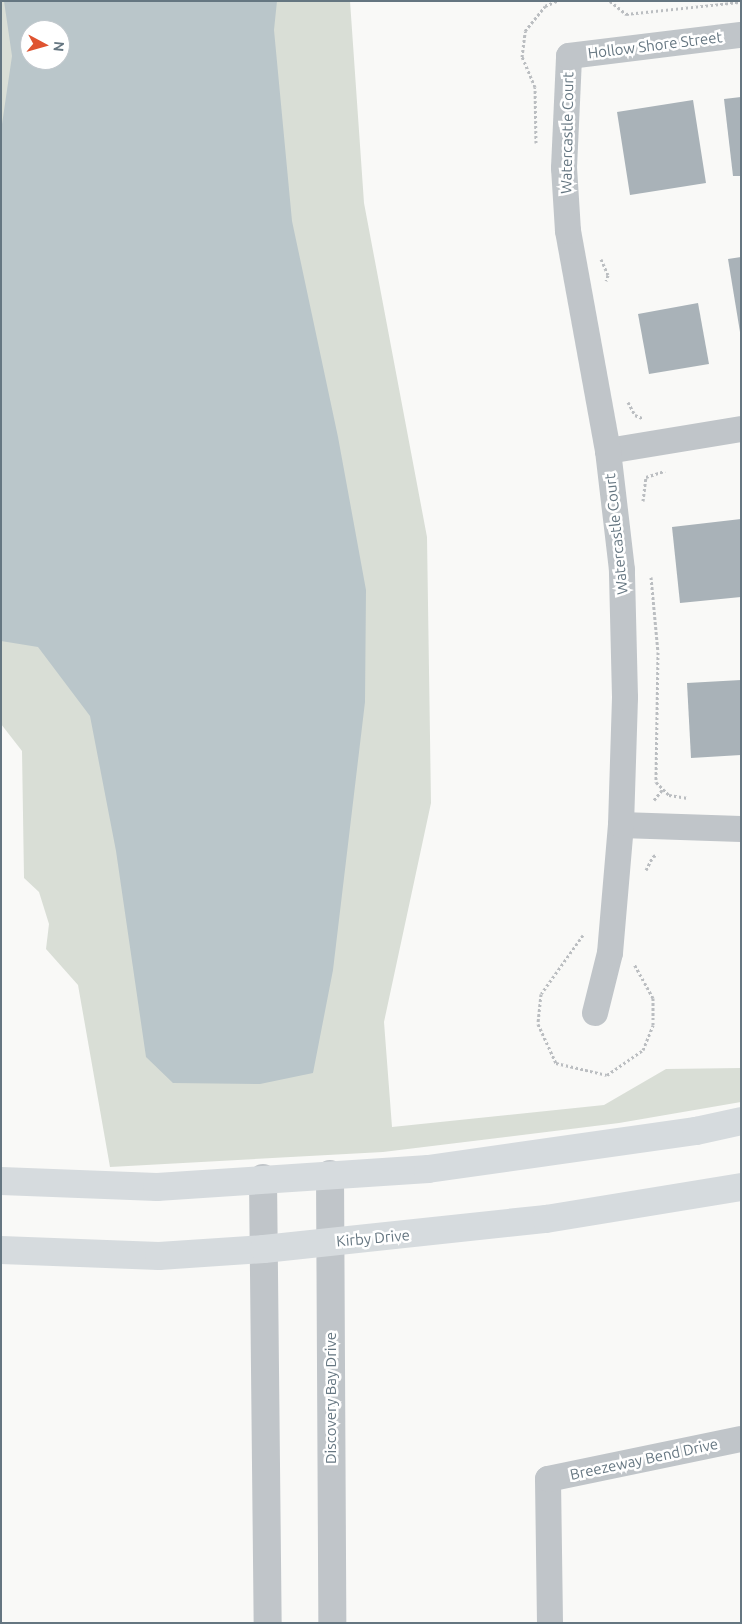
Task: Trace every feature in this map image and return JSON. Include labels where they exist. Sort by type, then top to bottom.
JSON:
[{"type":"main road","points":[[1,1181],[157,1187],[263,1178],[428,1168],[535,1156],[696,1132],[741,1120]]},
{"type":"main road","name":"Kirby Drive","points":[[1,1250],[159,1256],[264,1249],[546,1219],[707,1195],[741,1187]]},
{"type":"street","name":"Hollow Shore Street","points":[[569,56],[741,35]]},
{"type":"street","name":"Watercastle Court","points":[[569,56],[564,168],[568,231],[608,451],[622,570],[625,697],[621,825],[610,953],[595,1013]]},
{"type":"street","points":[[608,451],[741,429]]},
{"type":"street","points":[[621,825],[741,830]]},
{"type":"street","name":"Discovery Bay Drive","points":[[330,1174],[332,1623]]},
{"type":"street","points":[[263,1178],[268,1623]]},
{"type":"street","name":"Breezeway Bend Drive","points":[[550,1623],[548,1479],[741,1439]]},
{"type":"path","points":[[536,153],[535,87],[522,57],[525,31],[545,6],[557,1]]},
{"type":"path","points":[[610,1],[626,14],[741,2]]},
{"type":"path","points":[[599,256],[608,275],[605,283]]},
{"type":"path","points":[[624,394],[635,415],[647,420]]},
{"type":"path","points":[[642,503],[646,477],[670,469]]},
{"type":"path","points":[[651,576],[658,652],[656,782],[669,795],[695,800]]},
{"type":"path","points":[[645,877],[653,856],[662,853]]},
{"type":"path","points":[[585,926],[574,949],[541,994],[538,1024],[556,1063],[607,1075],[643,1050],[653,1024],[653,998],[637,971],[633,958]]},
{"type":"shaded area","points":[[1,1],[350,1],[364,203],[427,537],[431,803],[384,1022],[392,1127],[604,1105],[666,1069],[741,1068],[741,1102],[619,1123],[383,1152],[110,1167],[78,985],[46,949],[49,924],[39,892],[24,878],[22,751],[1,724]]},
{"type":"shaded area","points":[[4,1],[277,1],[274,30],[292,221],[338,437],[366,590],[365,702],[333,970],[313,1073],[260,1084],[173,1083],[146,1057],[116,851],[90,716],[38,647],[1,641],[1,131],[12,56]]},
{"type":"building","points":[[741,97],[741,176],[733,176],[724,99]]},
{"type":"building","points":[[693,100],[706,183],[630,195],[617,112]]},
{"type":"building","points":[[741,257],[741,332],[740,332],[728,259]]},
{"type":"building","points":[[698,303],[709,364],[649,374],[638,314]]},
{"type":"building","points":[[741,519],[741,597],[680,603],[672,527]]},
{"type":"building","points":[[741,680],[741,755],[691,758],[687,683]]}]
